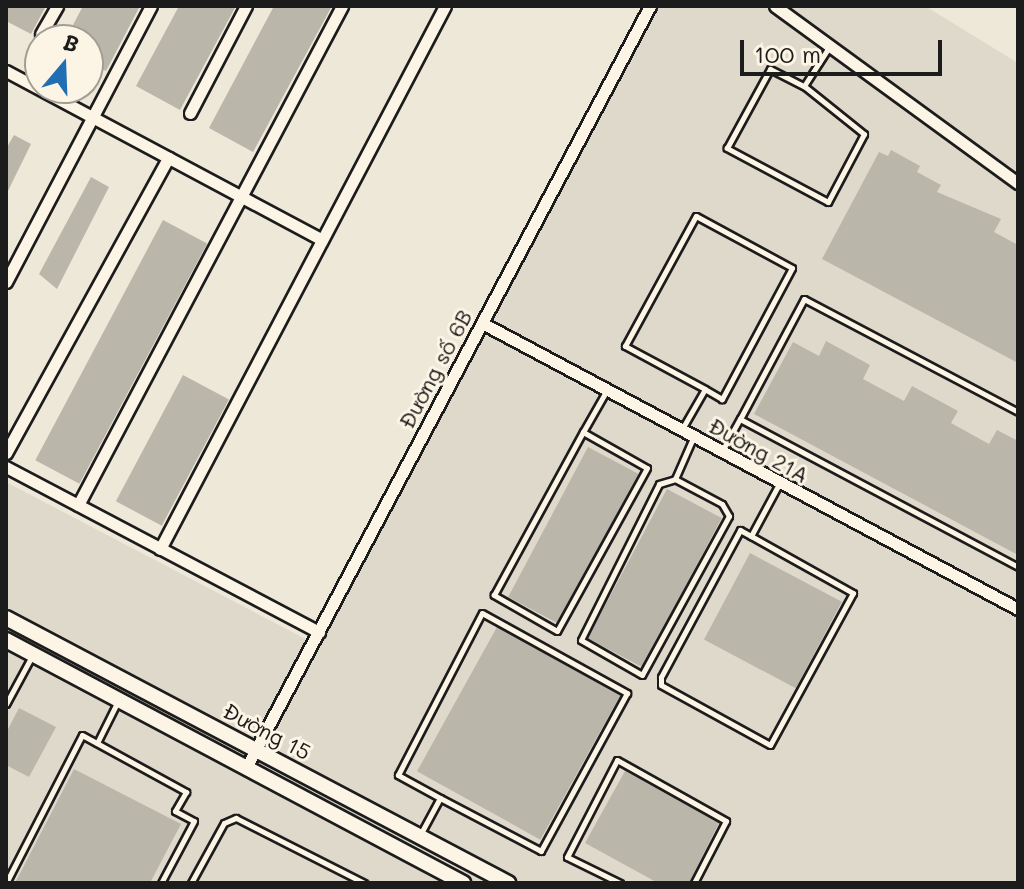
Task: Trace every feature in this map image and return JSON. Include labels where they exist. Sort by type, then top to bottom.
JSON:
[{"type":"street","points":[[47,24],[57,6]]},
{"type":"street","points":[[6,282],[151,6]]},
{"type":"street","points":[[190,113],[246,6]]},
{"type":"street","points":[[78,505],[342,6]]},
{"type":"street","points":[[160,549],[445,6]]},
{"type":"street","name":"Đường số 6B","points":[[246,768],[650,6]]},
{"type":"street","points":[[775,6],[1018,183]]},
{"type":"street","points":[[6,71],[322,240]]},
{"type":"street","points":[[6,453],[168,158]]},
{"type":"street","name":"Đường 21A","points":[[482,323],[1018,609]]},
{"type":"street","points":[[6,467],[319,632]]},
{"type":"street","name":"Đường 15","points":[[6,618],[508,883]]},
{"type":"street","name":"Đường 15","points":[[6,640],[463,883]]},
{"type":"lane","points":[[804,86],[829,46]]},
{"type":"lane","points":[[770,69],[804,86],[864,134],[828,202],[727,148],[770,69]]},
{"type":"lane","points":[[696,216],[792,268],[722,399],[705,389],[625,346],[696,216]]},
{"type":"lane","points":[[721,452],[804,299],[1018,412]]},
{"type":"lane","points":[[583,432],[647,468],[557,631],[494,595],[583,432],[607,389]]},
{"type":"lane","points":[[681,430],[705,389]]},
{"type":"lane","points":[[740,419],[1018,567]]},
{"type":"lane","points":[[675,479],[722,504],[729,516],[642,675],[581,640],[659,484],[675,479],[694,437]]},
{"type":"lane","points":[[751,536],[779,484]]},
{"type":"lane","points":[[740,530],[751,536],[853,593],[770,745],[661,685],[661,677],[740,530]]},
{"type":"lane","points":[[482,613],[627,693],[541,851],[440,798],[398,775],[482,613]]},
{"type":"lane","points":[[6,704],[9,692],[32,654]]},
{"type":"lane","points":[[97,743],[118,700]]},
{"type":"lane","points":[[6,883],[82,735],[186,792],[175,811],[194,821],[161,883]]},
{"type":"lane","points":[[620,883],[567,857],[617,760],[726,821],[694,883]]},
{"type":"lane","points":[[419,836],[440,798]]},
{"type":"lane","points":[[191,883],[224,823],[236,818],[364,883]]},
{"type":"lane","points":[[599,883],[603,875]]},
{"type":"shaded area","points":[[654,6],[925,6],[1018,63],[1018,883],[6,883],[6,482],[315,644]]},
{"type":"building","points":[[6,6],[46,6],[36,24],[24,24],[24,30],[6,21]]},
{"type":"building","points":[[83,6],[140,6],[106,71],[104,24],[73,24]]},
{"type":"building","points":[[179,6],[236,6],[180,110],[136,86]]},
{"type":"building","points":[[274,6],[332,6],[253,152],[209,128]]},
{"type":"building","points":[[14,135],[31,144],[6,195],[6,149]]},
{"type":"building","points":[[891,150],[920,166],[917,172],[941,185],[937,192],[1001,219],[994,232],[1018,245],[1018,363],[822,259],[879,152],[888,156]]},
{"type":"building","points":[[91,177],[109,187],[57,289],[39,274]]},
{"type":"building","points":[[163,220],[207,243],[79,484],[35,460]]},
{"type":"building","points":[[826,341],[870,365],[863,379],[904,401],[912,386],[958,411],[951,423],[989,444],[997,430],[1018,441],[1018,555],[754,414],[793,342],[819,356]]},
{"type":"building","points":[[183,375],[229,399],[162,526],[116,501]]},
{"type":"building","points":[[588,447],[638,474],[559,624],[508,597]]},
{"type":"building","points":[[667,489],[722,518],[642,667],[588,638]]},
{"type":"building","points":[[750,553],[842,602],[796,688],[704,640]]},
{"type":"building","points":[[497,627],[620,695],[540,840],[417,771]]},
{"type":"building","points":[[19,708],[56,727],[29,777],[6,765],[6,733]]},
{"type":"building","points":[[74,769],[181,824],[150,883],[15,883]]},
{"type":"building","points":[[625,771],[719,823],[689,883],[658,883],[585,843]]}]
